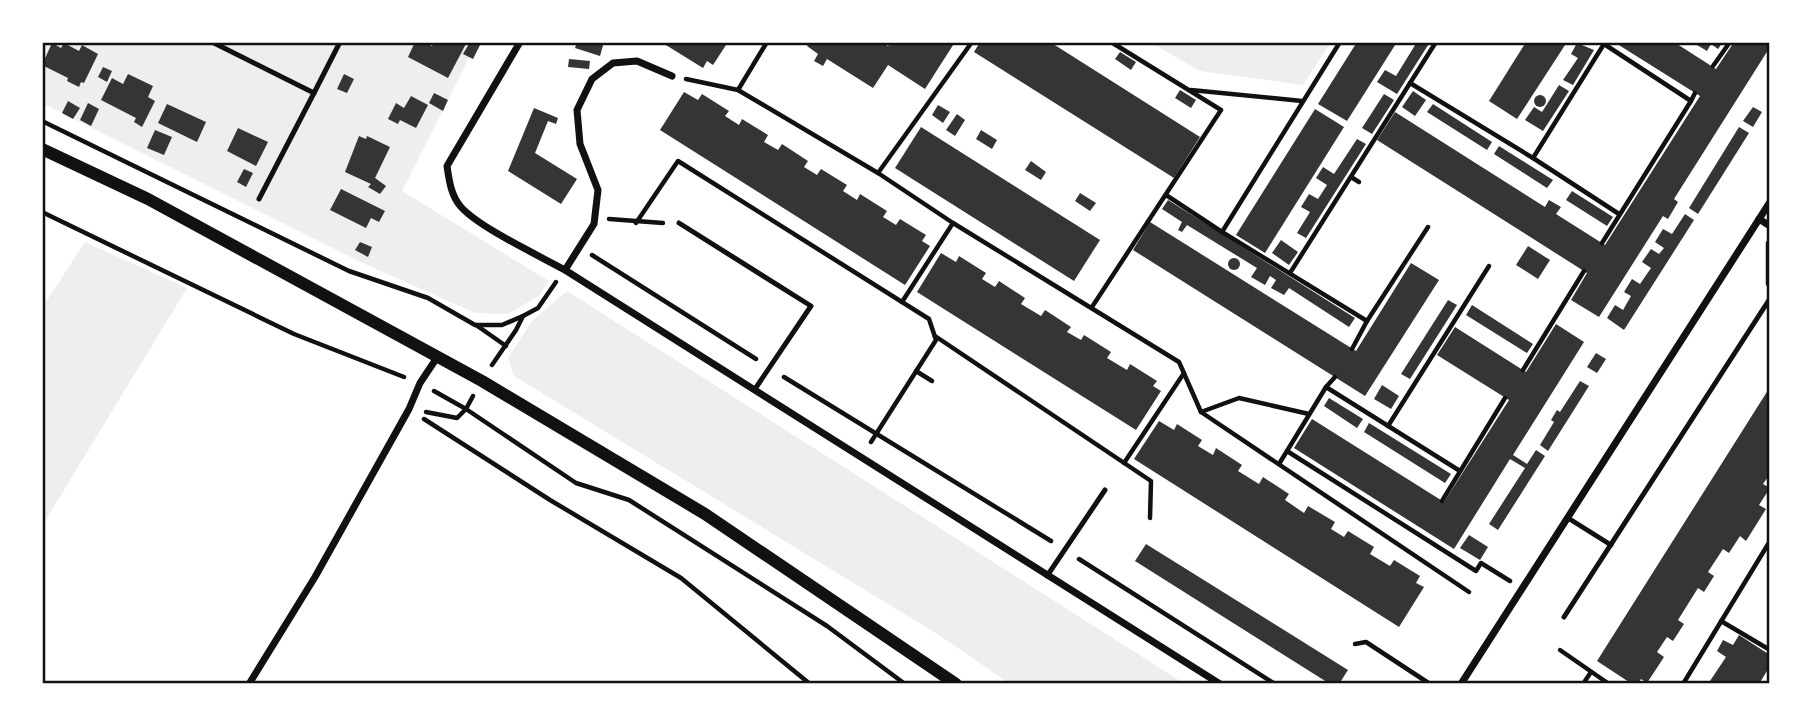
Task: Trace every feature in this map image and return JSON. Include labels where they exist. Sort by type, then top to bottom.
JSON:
[{"type":"street","points":[[520,42],[447,166],[451,188],[461,207],[755,389],[1220,684]]},
{"type":"street","points":[[565,270],[594,224],[595,217],[598,190],[580,144],[577,110],[592,79],[613,63],[637,61],[672,76]]},
{"type":"street","points":[[42,149],[148,200],[482,380],[705,514],[956,684]]},
{"type":"street","points":[[1461,684],[1770,202]]},
{"type":"street","points":[[1759,219],[1769,226]]},
{"type":"street","points":[[249,684],[315,577],[409,409],[420,383],[438,356]]},
{"type":"street","points":[[914,656],[948,684]]},
{"type":"lane","points":[[212,42],[314,93]]},
{"type":"lane","points":[[258,200],[340,42]]},
{"type":"lane","points":[[679,223],[811,306],[755,389]]},
{"type":"lane","points":[[1564,617],[1769,300]]},
{"type":"lane","points":[[1047,576],[1105,490]]},
{"type":"lane","points":[[1568,518],[1611,545]]},
{"type":"path","points":[[738,90],[767,42]]},
{"type":"path","points":[[878,173],[972,42]]},
{"type":"path","points":[[1092,307],[1221,110],[1111,42]]},
{"type":"path","points":[[1222,232],[1339,42]]},
{"type":"path","points":[[1290,273],[1436,42]]},
{"type":"path","points":[[1713,66],[1729,42]]},
{"type":"path","points":[[1534,158],[1604,44],[1691,101]]},
{"type":"path","points":[[672,76],[738,90],[878,173],[1179,362],[1201,412],[1469,592]]},
{"type":"path","points":[[1410,83],[1534,158],[1619,214]]},
{"type":"path","points":[[1190,90],[1302,101]]},
{"type":"path","points":[[1602,243],[1695,93]]},
{"type":"path","points":[[42,121],[349,271],[428,298],[506,346]]},
{"type":"path","points":[[636,223],[678,162],[929,319],[936,340],[861,458]]},
{"type":"path","points":[[1351,177],[1359,182]]},
{"type":"path","points":[[1166,195],[1367,321]]},
{"type":"path","points":[[42,212],[294,334],[420,383],[466,409],[576,484],[629,500],[641,507],[827,626],[905,684]]},
{"type":"path","points":[[595,217],[636,223],[679,223]]},
{"type":"path","points":[[902,302],[954,223]]},
{"type":"path","points":[[1769,226],[1769,300]]},
{"type":"path","points":[[1352,349],[1367,321],[1428,228]]},
{"type":"path","points":[[580,247],[1275,684]]},
{"type":"path","points":[[1388,426],[1489,266]]},
{"type":"path","points":[[475,325],[502,325],[538,308],[565,270]]},
{"type":"path","points":[[1523,370],[1584,271]]},
{"type":"path","points":[[409,409],[457,418],[466,409],[523,316]]},
{"type":"path","points":[[934,336],[1151,481],[1150,518]]},
{"type":"path","points":[[916,371],[932,381]]},
{"type":"path","points":[[1124,463],[1184,373]]},
{"type":"path","points":[[1279,464],[1326,387],[1335,377]]},
{"type":"path","points":[[1326,387],[1460,471]]},
{"type":"path","points":[[1201,412],[1239,398],[1309,414]]},
{"type":"path","points":[[1442,501],[1505,398]]},
{"type":"path","points":[[409,409],[550,500],[681,578],[810,684]]},
{"type":"path","points":[[1287,451],[1422,532],[1476,571],[1481,564],[1522,589]]},
{"type":"path","points":[[1683,684],[1768,549],[1770,541]]},
{"type":"path","points":[[1721,621],[1770,650]]},
{"type":"path","points":[[1355,644],[1366,642],[1430,684]]},
{"type":"path","points":[[1560,650],[1609,684]]},
{"type":"path","points":[[1583,684],[1591,672]]},
{"type":"shaded area","points":[[42,42],[477,42],[402,191],[549,281],[539,296],[508,314],[475,313],[365,264],[42,103]]},
{"type":"shaded area","points":[[1150,42],[1331,42],[1303,85],[1200,71]]},
{"type":"shaded area","points":[[85,242],[187,288],[42,526],[42,308]]},
{"type":"shaded area","points":[[567,291],[1185,684],[1010,684],[939,635],[514,376],[508,358],[532,321]]},
{"type":"building","points":[[415,42],[425,42],[432,46],[434,42],[467,42],[448,78],[408,57]]},
{"type":"building","points":[[470,42],[480,45],[473,59],[463,54]]},
{"type":"building","points":[[577,42],[604,42],[600,56],[575,48]]},
{"type":"building","points":[[661,42],[728,42],[713,65],[707,61],[703,68]]},
{"type":"building","points":[[810,42],[882,42],[888,46],[891,42],[955,42],[925,89],[888,65],[873,88],[827,59],[823,66],[814,61],[818,54],[807,46]]},
{"type":"building","points":[[980,42],[1050,42],[1200,137],[1174,178],[974,52]]},
{"type":"building","points":[[1357,42],[1397,42],[1347,121],[1318,104]]},
{"type":"building","points":[[1417,42],[1430,42],[1397,94],[1377,82],[1385,70],[1396,76]]},
{"type":"building","points":[[1526,42],[1567,42],[1517,119],[1489,101]]},
{"type":"building","points":[[1614,42],[1674,42],[1716,69],[1734,42],[1770,42],[1770,47],[1674,199],[1678,202],[1668,219],[1663,216],[1599,317],[1571,300],[1587,273],[1377,140],[1395,112],[1545,207],[1549,200],[1561,207],[1556,214],[1605,245],[1700,96]]},
{"type":"building","points":[[1692,42],[1723,42],[1718,49],[1711,44],[1707,51]]},
{"type":"building","points":[[52,43],[61,48],[64,43],[79,51],[82,45],[98,54],[84,83],[81,82],[79,87],[67,81],[68,78],[42,65]]},
{"type":"building","points":[[1577,43],[1594,50],[1573,85],[1563,80],[1578,58],[1571,54]]},
{"type":"building","points":[[1120,52],[1136,62],[1131,70],[1115,59]]},
{"type":"building","points":[[569,59],[590,61],[589,69],[568,67]]},
{"type":"building","points":[[103,67],[112,71],[107,82],[98,77]]},
{"type":"building","points":[[128,74],[153,86],[148,97],[155,101],[142,127],[134,122],[136,118],[101,100],[112,78],[123,84]]},
{"type":"building","points":[[344,74],[354,79],[347,93],[337,89]]},
{"type":"building","points":[[1559,85],[1569,91],[1543,131],[1525,120],[1534,107],[1542,112]]},
{"type":"building","points":[[1180,90],[1196,100],[1191,108],[1175,98]]},
{"type":"building","points":[[1413,91],[1426,100],[1415,116],[1402,107]]},
{"type":"building","points":[[684,92],[698,100],[702,94],[729,111],[725,116],[739,125],[742,119],[768,135],[764,142],[778,150],[782,144],[808,161],[804,167],[817,175],[821,169],[847,185],[843,191],[857,200],[860,194],[887,211],[883,217],[896,225],[900,219],[926,235],[922,241],[930,246],[905,285],[660,130]]},
{"type":"building","points":[[434,93],[448,100],[443,111],[429,103]]},
{"type":"building","points":[[1384,94],[1394,100],[1372,134],[1362,128]]},
{"type":"building","points":[[1540,95],[1546,101],[1540,107],[1534,101]]},
{"type":"building","points":[[411,96],[428,105],[416,128],[400,120],[398,124],[388,119],[396,103],[404,108]]},
{"type":"building","points":[[68,101],[80,108],[73,119],[62,113]]},
{"type":"building","points":[[88,103],[99,109],[91,126],[80,120]]},
{"type":"building","points":[[167,104],[206,122],[197,142],[158,123]]},
{"type":"building","points":[[1433,104],[1492,142],[1487,150],[1427,112]]},
{"type":"building","points":[[938,105],[950,112],[943,123],[932,115]]},
{"type":"building","points":[[1753,107],[1762,112],[1753,127],[1743,121]]},
{"type":"building","points":[[534,108],[558,118],[556,124],[548,121],[535,153],[577,179],[561,204],[508,171]]},
{"type":"building","points":[[1315,109],[1344,127],[1265,253],[1236,235]]},
{"type":"building","points":[[957,114],[965,120],[955,136],[946,130]]},
{"type":"building","points":[[921,127],[1100,240],[1074,281],[895,168]]},
{"type":"building","points":[[1739,127],[1749,133],[1698,214],[1689,208]]},
{"type":"building","points":[[238,128],[268,142],[256,166],[227,151]]},
{"type":"building","points":[[155,130],[172,137],[164,155],[147,148]]},
{"type":"building","points":[[981,130],[997,140],[992,149],[976,139]]},
{"type":"building","points":[[359,136],[366,139],[367,136],[390,147],[375,178],[386,186],[380,194],[368,187],[371,184],[345,172]]},
{"type":"building","points":[[1357,139],[1366,144],[1306,238],[1297,233],[1310,212],[1301,207],[1309,194],[1318,199],[1327,185],[1316,178],[1323,167],[1334,174]]},
{"type":"building","points":[[1499,146],[1553,180],[1547,188],[1494,154]]},
{"type":"building","points":[[1031,161],[1046,172],[1041,180],[1025,170]]},
{"type":"building","points":[[244,169],[253,173],[246,187],[237,182]]},
{"type":"building","points":[[341,189],[385,211],[379,222],[371,218],[366,228],[330,210]]},
{"type":"building","points":[[1572,191],[1613,217],[1607,226],[1566,200]]},
{"type":"building","points":[[1080,193],[1096,203],[1090,211],[1075,201]]},
{"type":"building","points":[[1168,200],[1355,318],[1349,327],[1289,288],[1284,295],[1271,288],[1276,280],[1270,276],[1265,285],[1251,277],[1257,268],[1187,225],[1182,232],[1178,230],[1182,222],[1162,209]]},
{"type":"building","points":[[1685,214],[1694,220],[1624,330],[1607,318],[1615,305],[1623,310],[1631,296],[1624,292],[1632,279],[1640,284],[1651,268],[1642,262],[1651,249],[1659,254],[1664,248],[1655,242],[1663,229],[1672,234]]},
{"type":"building","points":[[1150,222],[1356,351],[1411,263],[1439,280],[1365,396],[1133,250]]},
{"type":"building","points":[[1281,240],[1298,252],[1289,265],[1272,253]]},
{"type":"building","points":[[360,242],[372,247],[368,257],[355,250]]},
{"type":"building","points":[[1528,246],[1550,260],[1538,279],[1516,265]]},
{"type":"building","points":[[941,253],[956,262],[959,256],[986,273],[982,279],[995,287],[999,281],[1025,298],[1021,304],[1041,316],[1045,310],[1071,327],[1067,332],[1081,340],[1084,335],[1111,352],[1107,358],[1127,370],[1130,364],[1157,381],[1153,386],[1161,391],[1136,430],[917,292]]},
{"type":"building","points":[[1234,258],[1240,264],[1234,270],[1228,264]]},
{"type":"building","points":[[1448,300],[1457,305],[1410,379],[1401,374]]},
{"type":"building","points":[[1472,305],[1533,344],[1527,353],[1466,315]]},
{"type":"building","points":[[1556,324],[1584,342],[1513,455],[1527,464],[1536,450],[1545,456],[1498,530],[1489,524],[1525,468],[1510,459],[1454,549],[1294,448],[1312,419],[1444,502],[1509,400],[1437,355],[1455,327],[1526,372]]},
{"type":"building","points":[[1596,353],[1606,359],[1597,373],[1587,367]]},
{"type":"building","points":[[1580,381],[1589,386],[1548,451],[1540,445],[1554,422],[1551,420],[1557,410],[1560,412]]},
{"type":"building","points":[[1382,385],[1399,396],[1391,409],[1374,399]]},
{"type":"building","points":[[1770,387],[1770,474],[1763,484],[1770,488],[1759,505],[1766,509],[1746,541],[1740,536],[1729,553],[1723,549],[1708,572],[1714,576],[1704,592],[1698,588],[1678,620],[1684,624],[1673,641],[1667,637],[1657,652],[1664,657],[1647,683],[1641,679],[1638,684],[1632,684],[1597,661]]},
{"type":"building","points":[[1329,398],[1363,419],[1357,428],[1324,406]]},
{"type":"building","points":[[1159,421],[1174,430],[1177,424],[1202,440],[1198,446],[1213,455],[1216,448],[1242,465],[1238,471],[1259,484],[1263,477],[1289,494],[1285,500],[1304,513],[1308,506],[1335,522],[1331,529],[1344,537],[1348,531],[1374,547],[1370,554],[1390,566],[1394,560],[1420,576],[1416,583],[1424,587],[1399,627],[1134,459]]},
{"type":"building","points":[[1369,423],[1451,474],[1445,483],[1364,432]]},
{"type":"building","points":[[1469,535],[1488,547],[1480,560],[1460,548]]},
{"type":"building","points":[[1146,544],[1348,670],[1339,684],[1330,684],[1135,561]]},
{"type":"building","points":[[1739,635],[1770,655],[1770,666],[1759,684],[1708,684],[1726,657],[1717,651],[1723,640],[1733,645]]}]
